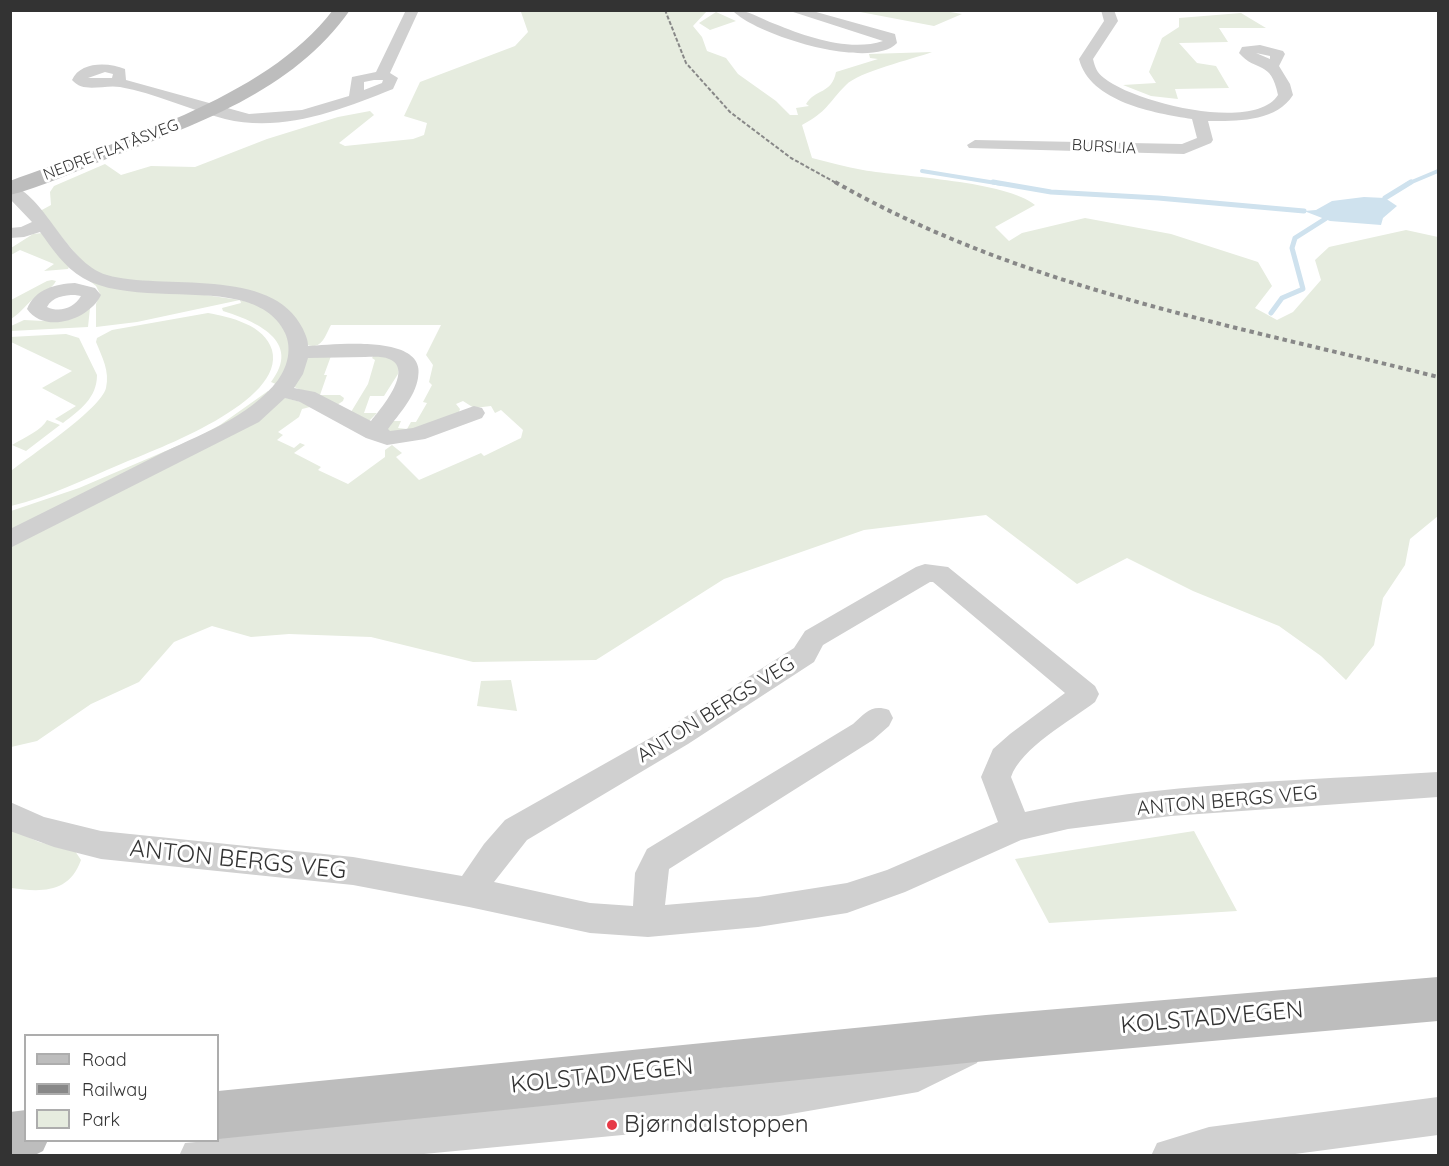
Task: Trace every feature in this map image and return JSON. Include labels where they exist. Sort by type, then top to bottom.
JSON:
[{"type":"main road","name":"NEDRE FLATÅSVEG","points":[[10,190],[210,110],[266,79],[302,54],[324,34],[342,10]]},
{"type":"main road","name":"KOLSTADVEGEN","points":[[219,1116],[986,1038],[1438,999]]},
{"type":"street","name":"NEDRE FLATÅSVEG","points":[[119,82],[210,110],[246,118],[268,119],[324,107],[388,86],[391,78],[382,75],[413,10]]},
{"type":"street","points":[[738,10],[747,18],[767,26],[831,44],[867,50],[890,43],[890,38],[794,10]]},
{"type":"street","points":[[1107,10],[1111,21],[1089,51],[1086,60],[1094,76],[1112,90],[1127,97],[1161,108],[1199,116],[1243,115],[1274,109],[1281,104],[1285,96],[1285,88],[1270,65]]},
{"type":"street","name":"BURSLIA","points":[[975,145],[1184,149],[1205,140],[1199,116]]},
{"type":"street","name":"NEDRE FLATÅSVEG","points":[[10,190],[43,224],[81,270]]},
{"type":"street","points":[[10,233],[24,232],[43,224]]},
{"type":"street","points":[[10,540],[251,417],[281,391],[295,371],[300,352],[296,328],[287,317],[272,305],[251,297],[229,292],[133,285],[101,279],[81,270],[69,276],[66,289]]},
{"type":"street","points":[[300,352],[375,352],[395,354],[404,359],[409,375],[404,388],[374,433]]},
{"type":"street","points":[[281,391],[307,397],[341,413],[374,433],[396,439],[417,434],[474,412]]},
{"type":"street","name":"ANTON BERGS VEG","points":[[469,892],[495,854],[516,830],[678,736],[804,655],[814,638],[926,573],[939,573],[1085,694],[1020,741],[1003,758],[996,777],[1016,828]]},
{"type":"street","points":[[648,922],[651,873],[658,859],[863,732],[879,718]]},
{"type":"street","name":"ANTON BERGS VEG","points":[[10,815],[22,822],[60,835],[100,845],[353,871],[469,892],[590,918],[648,922],[758,912],[847,898],[894,882],[1016,828],[1068,816],[1171,803],[1438,785]]},
{"type":"street","name":"KOLSTADVEGEN","points":[[198,1155],[727,1106],[918,1074],[986,1038]]},
{"type":"street","points":[[1170,1155],[1209,1146],[1438,1116]]},
{"type":"green space","points":[[527,10],[707,11],[693,26],[702,37],[707,51],[726,58],[738,74],[776,101],[790,115],[798,115],[796,108],[809,106],[806,104],[831,84],[836,72],[878,59],[870,58],[869,54],[932,52],[862,75],[846,85],[822,111],[802,125],[812,158],[863,170],[979,185],[1021,197],[1035,205],[995,227],[1009,241],[1022,233],[1085,218],[1171,234],[1258,262],[1272,286],[1255,308],[1277,320],[1293,312],[1321,280],[1315,260],[1329,247],[1406,230],[1438,237],[1438,516],[1410,539],[1405,565],[1383,598],[1374,645],[1346,680],[1321,656],[1279,626],[1193,591],[1127,558],[1077,584],[986,515],[864,530],[724,579],[596,660],[473,662],[371,637],[289,634],[251,637],[212,626],[174,642],[139,682],[91,704],[37,741],[11,747],[11,547],[283,397],[314,406],[302,409],[299,417],[278,432],[283,435],[277,440],[294,448],[300,443],[305,445],[294,453],[321,467],[318,470],[348,484],[385,457],[385,450],[392,445],[402,453],[396,457],[419,480],[481,453],[484,456],[521,438],[523,430],[501,410],[495,413],[491,406],[474,408],[463,401],[456,404],[460,409],[459,412],[415,432],[386,432],[387,421],[401,421],[398,428],[407,429],[411,422],[416,422],[427,403],[423,402],[432,385],[429,382],[433,365],[426,355],[441,325],[331,325],[320,344],[312,346],[307,345],[296,321],[277,302],[129,281],[99,274],[85,265],[40,211],[51,205],[50,192],[54,186],[105,164],[121,175],[151,166],[195,167],[267,139],[338,117],[370,111],[374,115],[339,143],[345,146],[413,139],[424,135],[427,123],[404,116],[420,82],[515,46],[528,32],[521,12]]},
{"type":"green space","points":[[939,10],[962,14],[934,26],[855,11]]},
{"type":"green space","points":[[716,12],[736,21],[710,30],[699,23]]},
{"type":"green space","points":[[1241,13],[1266,28],[1219,28],[1228,42],[1179,43],[1197,63],[1216,66],[1229,88],[1175,89],[1178,99],[1151,96],[1123,85],[1156,83],[1149,72],[1162,38],[1179,27],[1179,18]]},
{"type":"green space","points":[[42,233],[69,267],[68,269],[44,271],[54,264],[20,250],[11,255],[11,248],[33,234]]},
{"type":"green space","points":[[86,278],[240,300],[137,322],[96,327],[96,304],[100,294],[96,286]]},
{"type":"green space","points":[[52,280],[56,281],[52,286],[11,319],[11,300]]},
{"type":"green space","points":[[240,300],[259,305],[286,325],[293,356],[278,385],[271,382],[279,368],[282,355],[278,344],[261,327],[223,311],[222,308],[241,303]]},
{"type":"green space","points":[[90,308],[88,327],[11,331],[11,326],[24,320],[44,321]]},
{"type":"green space","points":[[208,313],[246,324],[262,334],[268,341],[272,350],[271,369],[259,388],[240,405],[188,435],[67,487],[11,506],[11,471],[79,420],[101,397],[106,388],[106,370],[96,342],[97,338],[112,330]]},
{"type":"green space","points":[[66,334],[79,338],[97,375],[91,397],[63,423],[55,419],[76,406],[42,388],[72,371],[11,342],[10,337]]},
{"type":"green space","points":[[374,355],[384,356],[400,363],[398,374],[384,396],[370,396],[364,413],[377,413],[369,421],[351,412],[368,384],[375,360],[372,358]]},
{"type":"green space","points":[[331,356],[320,395],[340,395],[344,398],[337,405],[294,387],[308,357]]},
{"type":"green space","points":[[268,391],[271,392],[242,417],[11,534],[11,511],[79,488],[196,438],[220,425]]},
{"type":"green space","points":[[47,420],[60,425],[26,451],[12,445],[37,430]]},
{"type":"green space","points":[[511,680],[517,711],[477,706],[481,681]]},
{"type":"green space","points":[[10,829],[39,842],[75,851],[81,860],[76,871],[61,885],[52,888],[32,890],[11,888]]},
{"type":"green space","points":[[1194,831],[1237,911],[1049,923],[1015,859]]},
{"type":"water","points":[[1364,197],[1385,198],[1397,206],[1383,218],[1381,225],[1330,221],[1304,211],[1316,210],[1332,201]]},
{"type":"waterway","points":[[922,171],[1002,184]]},
{"type":"waterway","points":[[1409,183],[1438,171]]},
{"type":"waterway","points":[[993,182],[1051,192],[1158,198],[1304,211]]},
{"type":"waterway","points":[[1385,198],[1409,183]]},
{"type":"waterway","points":[[1271,313],[1282,298],[1303,289],[1292,248],[1295,238],[1325,219]]},
{"type":"railway","points":[[665,10],[686,63],[730,112],[791,158],[838,184]]},
{"type":"railway","points":[[835,182],[906,219],[979,250],[1053,277],[1129,300],[1438,377]]},
{"type":"place","name":"Bjørndalstoppen","points":[[612,1125]]}]
